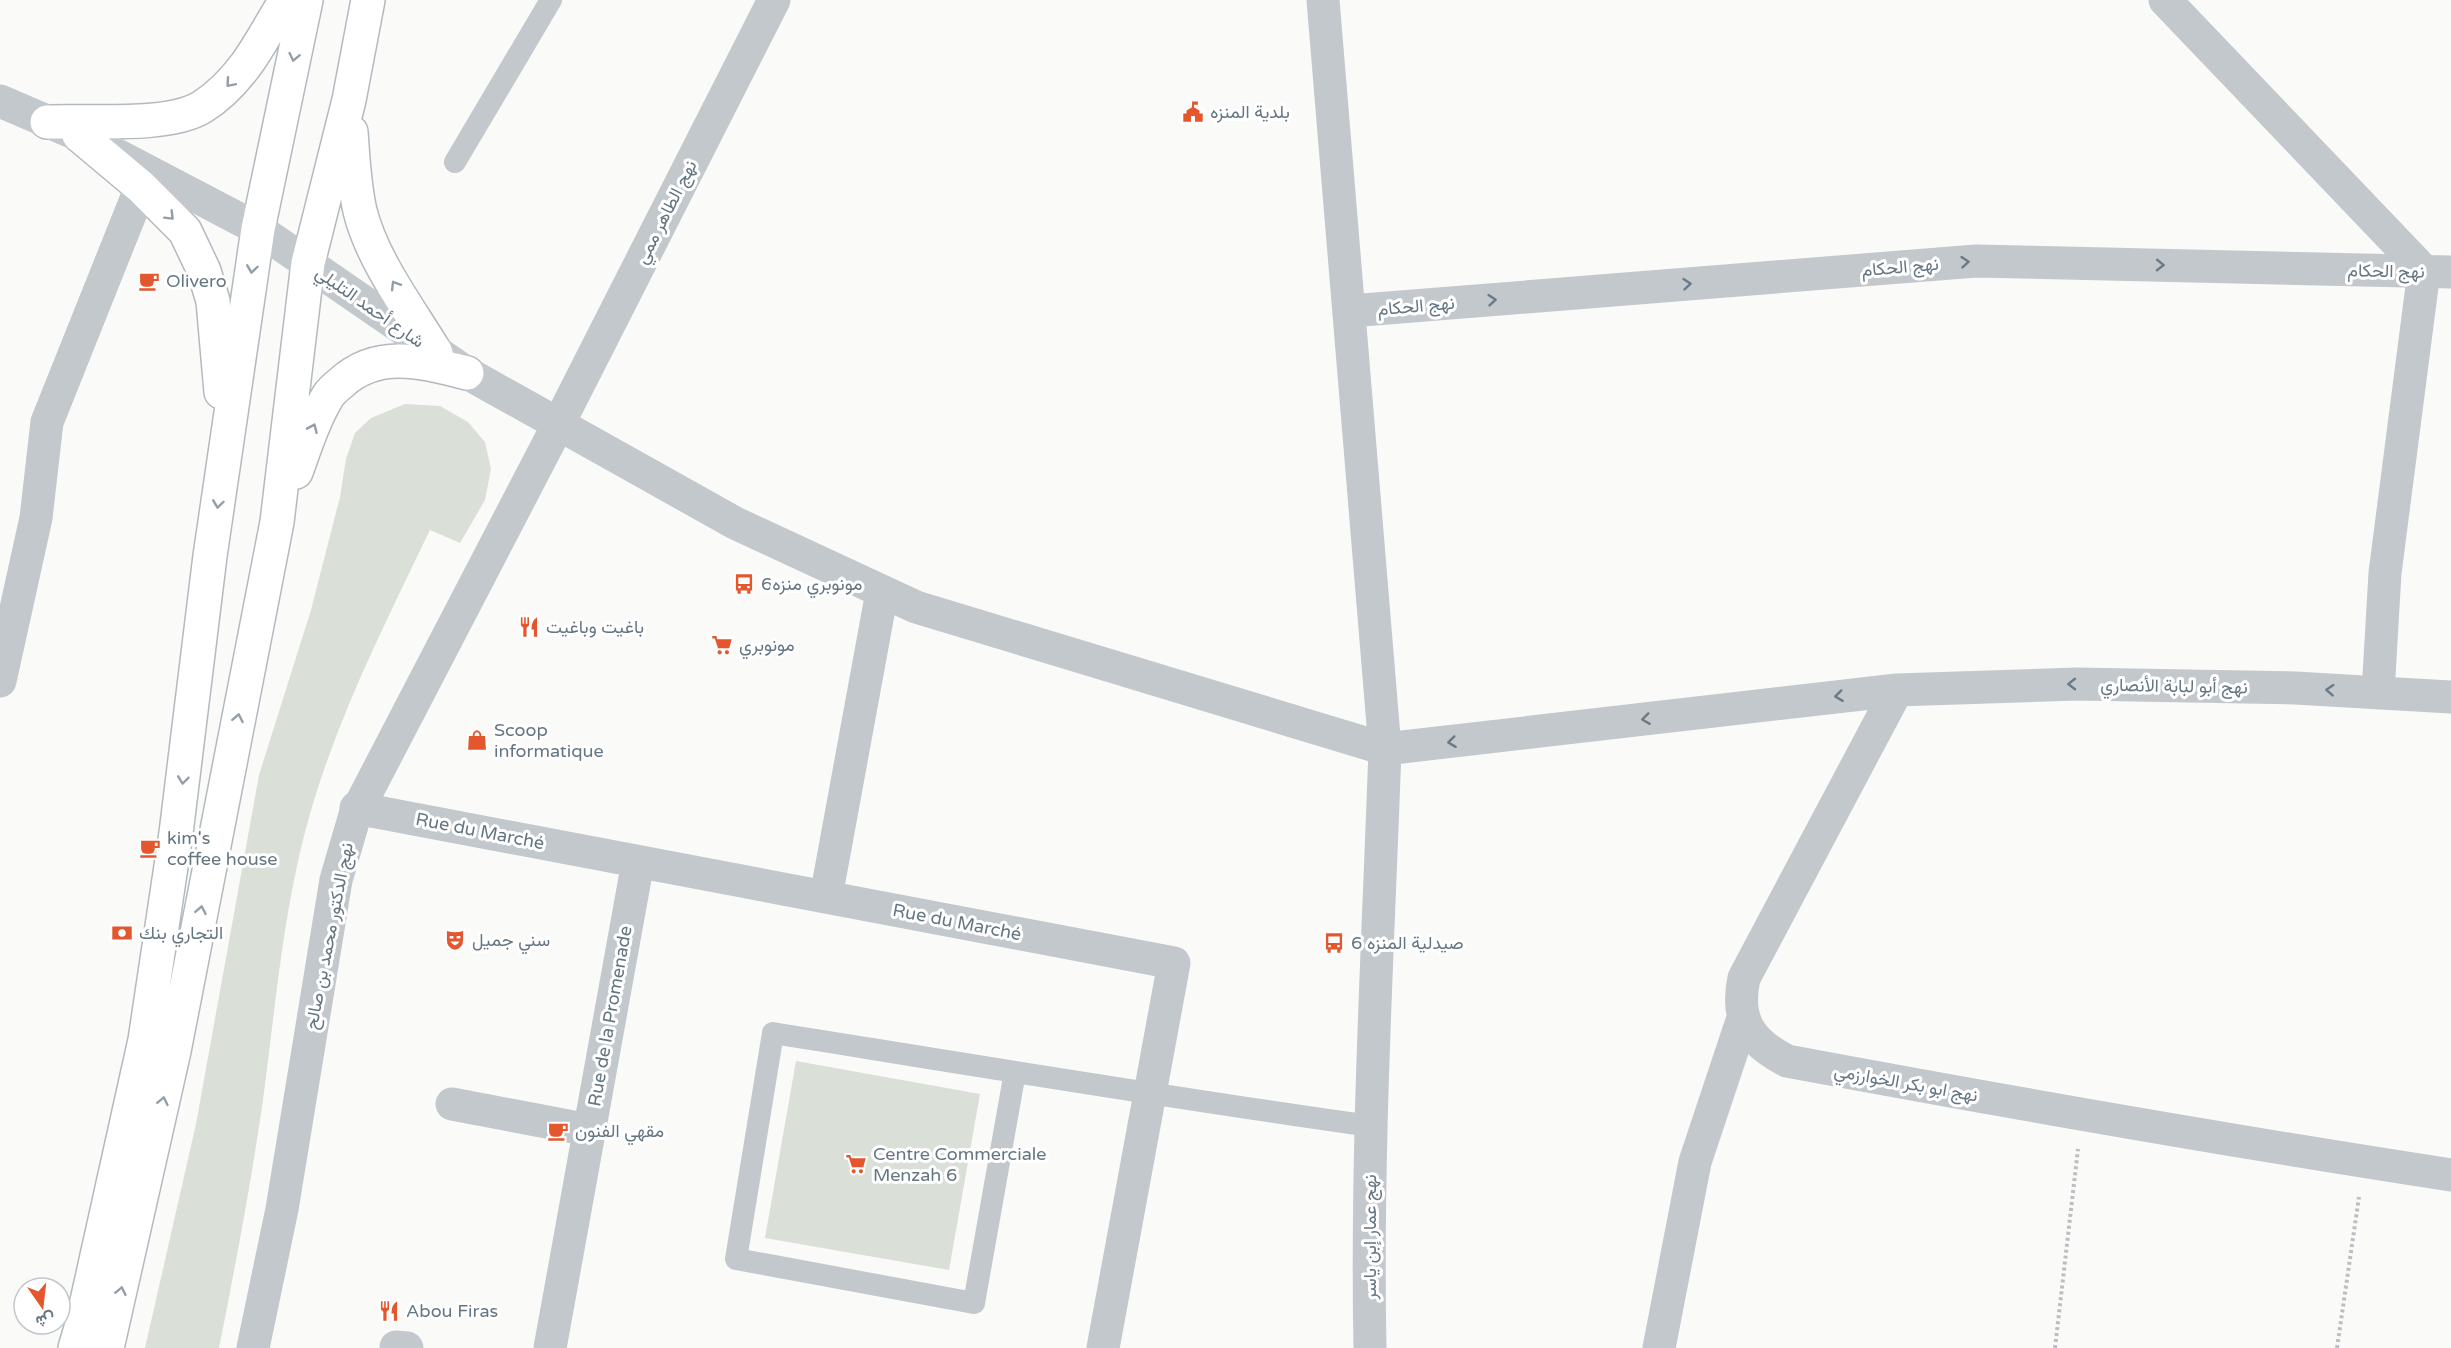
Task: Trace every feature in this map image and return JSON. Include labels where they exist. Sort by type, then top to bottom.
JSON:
[{"type":"main road","points":[[47,122],[123,121],[174,117],[200,108],[222,92],[244,67],[286,0]]},
{"type":"main road","points":[[75,1348],[145,1040],[175,842],[210,556],[258,229],[306,0]]},
{"type":"main road","points":[[107,1348],[174,1051],[277,522],[308,263],[349,100],[368,0]]},
{"type":"main road","points":[[349,100],[354,182],[367,232],[392,280],[436,353]]},
{"type":"main road","points":[[79,135],[141,187],[185,231],[204,271],[213,301],[219,360],[224,464]]},
{"type":"main road","points":[[277,522],[309,437],[329,394],[351,374],[373,363],[398,360],[423,362],[467,373]]},
{"type":"street","name":"نهج الطاهر ممي","points":[[558,425],[774,0]]},
{"type":"street","name":"نهج عمار إبن ياسر","points":[[1323,0],[1386,749],[1371,1126],[1370,1348]]},
{"type":"street","points":[[2165,0],[2438,272],[2385,573],[2378,693]]},
{"type":"street","name":"شارع أحمد التليلي","points":[[0,101],[79,135],[258,229],[467,373],[735,523],[882,592],[916,607],[1386,749]]},
{"type":"street","points":[[0,681],[36,518],[47,422],[141,187]]},
{"type":"street","name":"نهج الحكام","points":[[1350,311],[1976,261],[2438,272]]},
{"type":"street","name":"نهج الدكتور محمد بن صالح","points":[[253,1348],[282,1209],[336,880],[357,808],[558,425]]},
{"type":"street","points":[[826,897],[882,592]]},
{"type":"street","name":"نهج أبو لبابة الأنصاري","points":[[1386,749],[1898,690],[2077,684],[2295,688],[2451,697]]},
{"type":"street","points":[[1659,1348],[1695,1162],[1743,1018],[1739,999],[1744,978],[1898,690]]},
{"type":"street","name":"Rue du Marché","points":[[357,808],[1174,963],[1103,1348]]},
{"type":"street","name":"Rue de la Promenade","points":[[550,1348],[638,862]]},
{"type":"street","name":"نهج ابو بكر الخوارزمي","points":[[1743,1018],[1754,1037],[1769,1052],[1786,1061],[2262,1146],[2451,1175]]},
{"type":"street","points":[[452,1104],[589,1130]]},
{"type":"lane","points":[[455,162],[551,0]]},
{"type":"lane","points":[[1015,1072],[974,1303],[735,1259],[773,1033],[1371,1126]]},
{"type":"path","points":[[2055,1348],[2082,1114]]},
{"type":"path","points":[[2337,1348],[2364,1161]]},
{"type":"shaded area","points":[[405,404],[440,406],[468,422],[485,442],[491,469],[485,500],[460,543],[430,530],[341,723],[313,803],[289,909],[257,1137],[219,1348],[145,1348],[196,1124],[259,775],[311,610],[340,497],[346,459],[355,433],[371,418]]},
{"type":"shaded area","points":[[796,1061],[980,1094],[949,1270],[765,1238]]},
{"type":"place","name":"بلدية المنزه","points":[[1193,112]]},
{"type":"place","name":"Olivero","points":[[149,281]]},
{"type":"place","name":"مونوبري منزه6","points":[[744,584]]},
{"type":"place","name":"باغيت وباغيت","points":[[529,627]]},
{"type":"place","name":"مونوبري","points":[[722,645]]},
{"type":"place","name":"Scoop informatique","points":[[477,740]]},
{"type":"place","name":"kim's coffee house","points":[[150,848]]},
{"type":"place","name":"التجاري بنك","points":[[122,933]]},
{"type":"place","name":"سني جميل","points":[[455,940]]},
{"type":"place","name":"صيدلية المنزه 6","points":[[1334,943]]},
{"type":"place","name":"مقهي الفنون","points":[[558,1131]]},
{"type":"place","name":"Centre Commerciale Menzah 6","points":[[856,1164]]},
{"type":"place","name":"Abou Firas","points":[[389,1311]]}]
